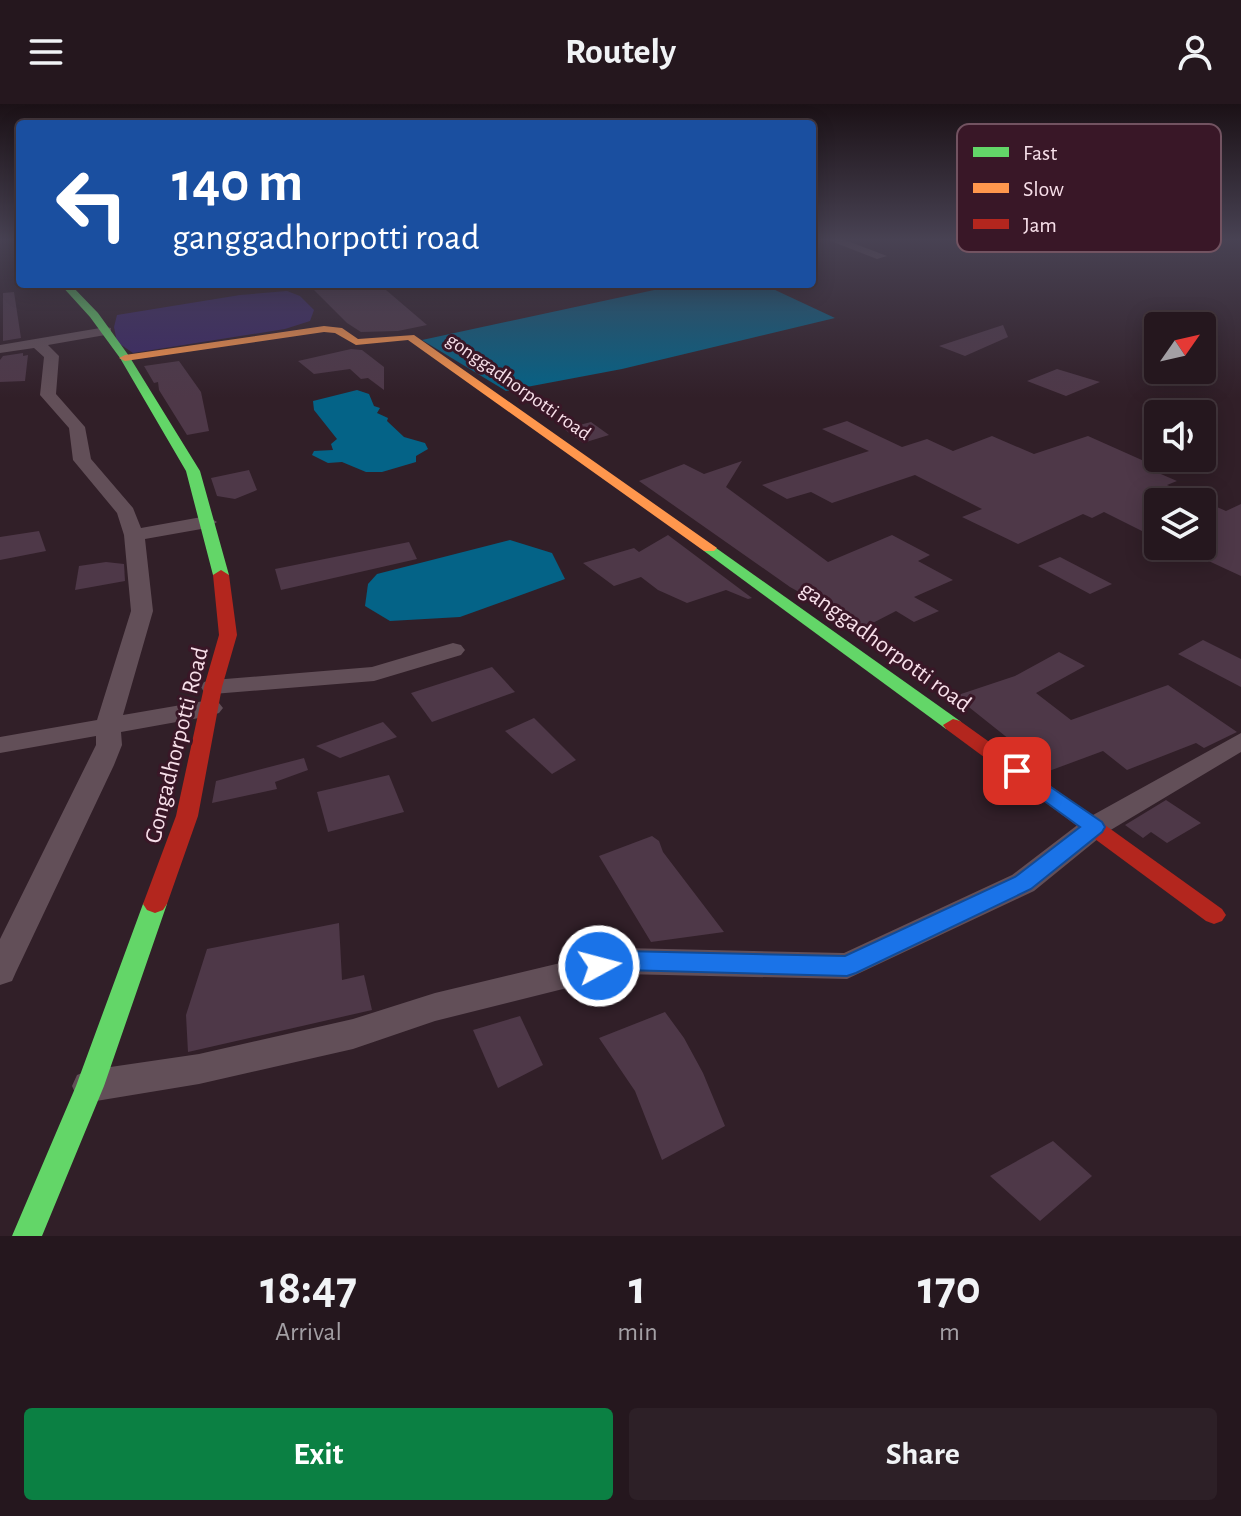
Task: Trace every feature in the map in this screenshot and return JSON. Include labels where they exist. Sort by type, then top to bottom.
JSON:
[{"type":"street","name":"Gongadhorpotti Road","points":[[27,1236],[90,1086],[187,816],[206,701],[228,635],[223,581],[198,524],[193,471],[125,358],[72,293]]},
{"type":"street","name":"gonggadhorpotti road","points":[[125,358],[324,329],[338,330],[356,342],[406,336],[646,502]]},
{"type":"street","points":[[0,349],[101,332]]},
{"type":"street","points":[[0,972],[109,745],[111,724],[142,611],[138,534],[126,512],[82,460],[77,427],[48,395],[52,356],[41,342]]},
{"type":"street","name":"ganggadhorpotti road","points":[[646,502],[1214,915]]},
{"type":"street","points":[[138,534],[198,524]]},
{"type":"street","points":[[0,745],[111,724],[206,701],[374,674],[453,650]]},
{"type":"street","points":[[90,1086],[199,1069],[353,1034],[435,1007],[623,961],[847,966],[1023,883],[1094,827],[1241,741]]},
{"type":"shaded area","points":[[292,293],[300,296],[314,310],[310,321],[285,329],[133,353],[117,342],[114,327],[117,315],[240,295]]},
{"type":"water","points":[[641,293],[781,293],[835,318],[622,369],[506,391],[422,340]]},
{"type":"water","points":[[357,390],[369,394],[374,406],[380,408],[377,413],[388,418],[387,421],[404,437],[425,443],[428,449],[416,456],[416,462],[382,472],[366,472],[342,462],[328,463],[312,455],[314,451],[333,450],[331,444],[337,439],[314,410],[313,401]]},
{"type":"water","points":[[510,540],[552,553],[565,579],[460,617],[390,621],[365,606],[368,584],[377,574]]},
{"type":"building","points":[[3,293],[14,293],[21,338],[3,341]]},
{"type":"building","points":[[317,293],[389,293],[427,325],[398,331],[361,332],[347,323]]},
{"type":"building","points":[[1003,325],[1008,337],[965,356],[939,346]]},
{"type":"building","points":[[351,349],[362,350],[384,367],[384,390],[368,378],[361,379],[350,369],[314,374],[298,361]]},
{"type":"building","points":[[23,353],[23,356],[28,355],[25,381],[0,382],[0,360],[3,356]]},
{"type":"building","points":[[179,361],[201,392],[209,431],[187,435],[159,390],[158,382],[154,383],[144,366]]},
{"type":"building","points":[[1057,369],[1100,382],[1066,396],[1027,381]]},
{"type":"building","points":[[847,421],[902,447],[927,439],[953,451],[992,436],[1034,454],[1088,436],[1144,461],[1144,472],[1156,472],[1177,481],[1167,485],[1174,488],[1144,488],[1144,532],[1104,512],[1092,518],[1083,514],[1018,544],[962,517],[982,509],[915,475],[832,503],[811,492],[787,499],[762,485],[869,451],[822,429]]},
{"type":"building","points":[[591,422],[609,435],[583,443],[564,429]]},
{"type":"building","points":[[742,461],[726,487],[828,562],[892,535],[930,555],[918,561],[953,580],[914,597],[939,611],[914,622],[896,611],[863,628],[790,587],[639,481],[684,464],[704,474]]},
{"type":"building","points":[[249,470],[257,490],[235,499],[217,496],[211,478]]},
{"type":"building","points":[[1241,504],[1241,576],[1206,560],[1216,560],[1216,507],[1226,511]]},
{"type":"building","points":[[39,531],[46,551],[0,560],[0,537]]},
{"type":"building","points":[[668,535],[752,598],[726,590],[687,603],[658,590],[641,577],[614,586],[583,563],[634,548],[639,552]]},
{"type":"building","points":[[409,542],[417,559],[281,590],[275,569]]},
{"type":"building","points":[[1060,557],[1112,584],[1090,594],[1038,566]]},
{"type":"building","points":[[106,562],[124,564],[125,581],[75,590],[79,566]]},
{"type":"building","points":[[1203,640],[1241,659],[1241,687],[1178,654]]},
{"type":"building","points":[[1059,652],[1085,666],[1036,693],[1071,720],[1168,685],[1237,732],[1204,748],[1196,743],[1127,770],[1103,751],[1049,771],[955,696],[1015,676]]},
{"type":"building","points":[[492,667],[515,692],[432,722],[411,693]]},
{"type":"building","points":[[534,718],[576,760],[552,774],[505,731]]},
{"type":"building","points":[[383,722],[397,737],[340,758],[316,746]]},
{"type":"building","points":[[304,758],[308,770],[275,782],[277,789],[212,803],[216,781]]},
{"type":"building","points":[[389,775],[404,812],[328,832],[317,792]]},
{"type":"building","points":[[1166,800],[1201,823],[1167,843],[1151,832],[1143,838],[1125,825]]},
{"type":"building","points":[[652,836],[659,841],[663,852],[724,932],[651,942],[599,856]]},
{"type":"building","points":[[339,923],[342,980],[364,975],[372,1010],[188,1052],[186,1015],[207,949]]},
{"type":"building","points":[[665,1012],[703,1073],[725,1126],[662,1160],[635,1091],[599,1038]]},
{"type":"building","points":[[520,1016],[543,1065],[498,1088],[473,1030]]},
{"type":"building","points":[[1053,1141],[1092,1176],[1040,1221],[990,1176]]},
{"type":"traffic: fast","points":[[73,293],[94,315],[125,358],[193,471],[221,575]]},
{"type":"traffic: fast","points":[[709,548],[953,725]]},
{"type":"traffic: fast","points":[[27,1236],[90,1086],[155,904]]},
{"type":"traffic: slow","points":[[125,358],[324,329],[338,330],[356,342],[410,337],[709,548]]},
{"type":"traffic: jam","points":[[155,904],[187,816],[213,687],[228,635],[221,575]]},
{"type":"traffic: jam","points":[[953,725],[1214,915]]},
{"type":"route","points":[[599,966],[623,961],[825,968],[847,966],[1023,883],[1094,827],[1017,771]]}]
